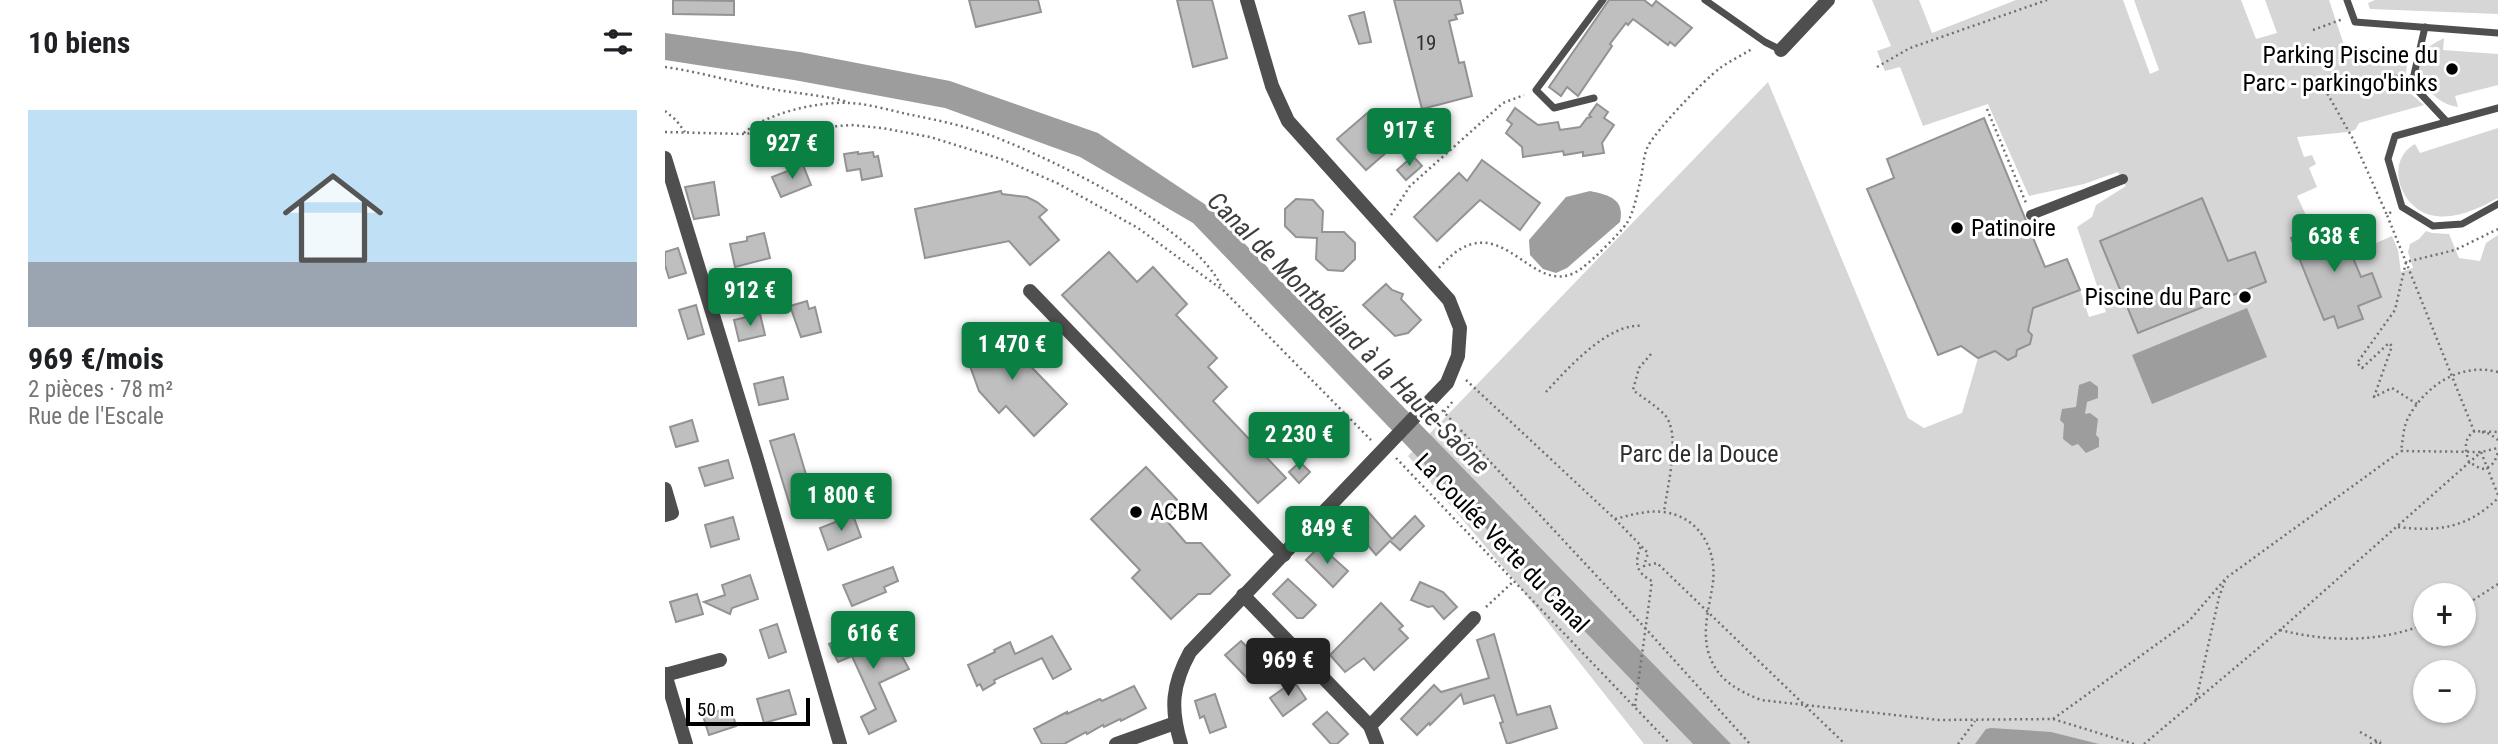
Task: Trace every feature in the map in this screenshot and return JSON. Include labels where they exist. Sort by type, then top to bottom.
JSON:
[{"type":"street","points":[[1181,744],[1175,723],[1174,701],[1177,675],[1189,652],[1420,413],[1447,383],[1458,356],[1460,328],[1449,300],[1288,121],[1272,86],[1247,0]]},
{"type":"street","points":[[1781,50],[1828,0]]},
{"type":"street","points":[[665,158],[840,744]]},
{"type":"street","points":[[2031,215],[2123,179]]},
{"type":"street","points":[[1030,292],[1284,555]]},
{"type":"street","points":[[665,489],[672,513],[665,515]]},
{"type":"street","points":[[1243,596],[1370,726],[1377,744]]},
{"type":"street","points":[[1370,726],[1474,618]]},
{"type":"street","points":[[686,744],[665,674],[720,660]]},
{"type":"street","points":[[1116,744],[1175,723]]},
{"type":"lane","points":[[1594,98],[1554,108],[1536,90],[1603,0]]},
{"type":"lane","points":[[1705,0],[1765,42],[1781,50]]},
{"type":"lane","points":[[2347,0],[2355,22],[2498,33]]},
{"type":"lane","points":[[2425,26],[2413,79],[2419,92],[2447,122]]},
{"type":"lane","points":[[2387,78],[2413,79]]},
{"type":"lane","points":[[2498,108],[2395,136],[2388,159],[2402,207],[2433,226],[2462,224],[2498,204]]},
{"type":"path","points":[[1877,67],[1910,48],[2047,0]]},
{"type":"path","points":[[2313,30],[2352,16]]},
{"type":"path","points":[[1430,278],[1452,253],[1476,242],[1492,242],[1545,275],[1565,278],[1583,268],[1628,222],[1648,147],[1673,115],[1719,69],[1765,42]]},
{"type":"path","points":[[665,67],[706,73],[772,89],[824,95],[941,121],[994,136],[1072,172],[1163,225],[1189,246],[1218,278],[1224,292]]},
{"type":"path","points":[[2322,84],[2353,139],[2387,215],[2474,431]]},
{"type":"path","points":[[1383,226],[1410,186],[1503,103],[1536,90]]},
{"type":"path","points":[[742,134],[768,118],[835,103],[851,103]]},
{"type":"path","points":[[1987,109],[2031,215]]},
{"type":"path","points":[[665,111],[685,132]]},
{"type":"path","name":"La Coulée Verte du Canal","points":[[665,132],[742,134],[861,126],[930,137],[1004,160],[1057,183],[1137,228],[1224,292],[1364,434],[1386,446],[1670,744]]},
{"type":"path","points":[[2387,215],[2402,207]]},
{"type":"path","points":[[2406,262],[2455,250],[2498,229]]},
{"type":"path","points":[[2406,262],[2395,310],[2357,363],[2362,368],[2389,343],[2392,346],[2374,397],[2392,388],[2417,404]]},
{"type":"path","points":[[1546,392],[1581,354],[1629,324],[1643,326]]},
{"type":"path","points":[[1651,354],[1639,368],[1633,390],[1665,415],[1671,426],[1673,439],[1664,512]]},
{"type":"path","points":[[2401,450],[2406,421],[2417,404],[2436,384],[2452,375],[2472,369],[2498,372]]},
{"type":"path","points":[[1469,382],[1648,553],[1644,566],[1657,562],[1845,744]]},
{"type":"path","points":[[1444,412],[1750,744]]},
{"type":"path","points":[[2474,431],[2490,434],[2498,440]]},
{"type":"path","points":[[2053,719],[2189,621],[2226,578],[2401,450],[2465,451],[2481,452],[2498,450],[2494,462],[2488,468],[2481,469],[2469,462],[2465,451],[2465,444],[2474,431],[2498,432]]},
{"type":"path","points":[[2144,744],[2280,630],[2481,452]]},
{"type":"path","points":[[2397,527],[2419,530],[2447,528],[2472,520],[2498,496],[2481,452]]},
{"type":"path","points":[[1615,519],[1641,512],[1664,512],[1685,519],[1703,533],[1712,555],[1713,580],[1706,628],[1709,652],[1719,672],[1734,690],[1761,700],[1807,707],[1939,720],[2053,719],[2134,744]]},
{"type":"path","points":[[1635,706],[1652,581],[1643,576],[1637,568],[1641,546]]},
{"type":"path","points":[[2196,702],[2219,597],[2226,578]]},
{"type":"path","points":[[1474,618],[1514,581]]},
{"type":"path","points":[[2476,598],[2498,584]]},
{"type":"path","points":[[2280,630],[2310,638],[2349,639],[2393,634],[2413,628]]},
{"type":"path","points":[[1958,744],[1976,720]]},
{"type":"path","points":[[2361,732],[2382,743]]},
{"type":"path","points":[[2370,744],[2382,743]]},
{"type":"green space","name":"Parc de la Douce","points":[[1872,0],[1919,0],[1932,33],[2016,0],[2123,0],[2150,74],[2159,70],[2134,0],[2241,0],[2256,39],[2277,33],[2265,0],[2329,0],[2345,48],[2409,49],[2404,88],[2424,105],[2359,123],[2355,130],[2348,132],[2297,137],[2304,157],[2312,155],[2316,164],[2309,168],[2317,187],[2297,196],[2312,228],[2336,218],[2351,254],[2392,236],[2398,250],[2401,272],[2413,268],[2408,252],[2410,244],[2426,231],[2449,234],[2459,258],[2480,261],[2486,243],[2498,235],[2498,744],[1644,744],[1515,581],[1408,456],[1768,82],[1908,418],[1924,428],[1962,413],[1978,358],[2000,349],[2008,359],[2016,356],[2018,347],[2030,344],[2032,335],[2028,331],[2031,318],[2022,311],[2080,290],[2089,317],[2106,312],[2077,227],[2092,217],[2096,205],[2126,186],[2118,172],[2084,184],[2029,196],[1988,104],[1923,126],[1900,67],[1885,71],[1877,51],[1891,46]]},
{"type":"green space","points":[[2375,0],[2498,0],[2498,14],[2370,9],[2368,3]]},
{"type":"green space","points":[[2444,38],[2443,50],[2498,54],[2498,85],[2455,96],[2458,107],[2436,97],[2421,76],[2420,59],[2427,49]]},
{"type":"green space","points":[[2498,128],[2498,198],[2468,212],[2452,216],[2436,216],[2413,206],[2400,185],[2398,174],[2405,152],[2415,144],[2420,153]]},
{"type":"shaded area","points":[[665,33],[800,52],[950,81],[1098,133],[1209,207],[1731,744],[1693,744],[1193,223],[1080,157],[945,108],[665,60]]},
{"type":"shaded area","points":[[1590,191],[1603,194],[1618,203],[1620,222],[1567,268],[1556,273],[1543,269],[1530,255],[1529,240],[1566,197]]},
{"type":"shaded area","points":[[2247,308],[2267,357],[2152,404],[2132,355]]},
{"type":"shaded area","points":[[2090,381],[2098,387],[2098,398],[2087,402],[2085,414],[2090,413],[2098,419],[2096,435],[2099,438],[2099,447],[2086,453],[2078,444],[2072,446],[2063,439],[2064,424],[2060,420],[2062,409],[2076,407],[2079,385]]},
{"type":"shaded area","points":[[1986,729],[2051,732],[2099,744],[1975,744]]},
{"type":"building","points":[[673,0],[734,1],[734,15],[673,14]]},
{"type":"building","points":[[969,0],[1038,0],[1041,12],[976,27]]},
{"type":"building","points":[[1177,0],[1212,0],[1227,58],[1193,67]]},
{"type":"building","points":[[1394,0],[1460,0],[1463,13],[1455,15],[1457,19],[1449,21],[1459,63],[1464,62],[1472,96],[1422,109]]},
{"type":"building","points":[[1609,0],[1644,0],[1652,6],[1656,1],[1692,28],[1675,46],[1670,42],[1668,45],[1633,19],[1628,25],[1626,23],[1610,44],[1612,46],[1578,96],[1567,87],[1561,96],[1549,87]]},
{"type":"building","points":[[1364,12],[1371,42],[1359,44],[1349,16]]},
{"type":"building","points":[[1597,104],[1608,112],[1604,118],[1614,125],[1602,143],[1604,153],[1583,156],[1583,152],[1564,155],[1563,151],[1523,157],[1522,147],[1506,133],[1512,124],[1507,120],[1515,108],[1538,125],[1558,122],[1560,130],[1580,127],[1591,117],[1589,115]]},
{"type":"building","points":[[1371,110],[1394,135],[1382,145],[1388,151],[1366,170],[1337,139]]},
{"type":"building","name":"Patinoire","points":[[1984,118],[2045,267],[2067,259],[2080,290],[2033,308],[2028,331],[2032,335],[2030,344],[2017,350],[2016,356],[2008,360],[1995,351],[1978,358],[1961,346],[1938,355],[1867,189],[1894,178],[1887,159]]},
{"type":"building","points":[[873,152],[874,157],[878,156],[882,176],[862,180],[860,169],[847,171],[844,154]]},
{"type":"building","points":[[1413,156],[1422,166],[1406,180],[1397,170]]},
{"type":"building","points":[[1482,160],[1540,203],[1520,230],[1480,200],[1437,241],[1414,217],[1459,173],[1467,181]]},
{"type":"building","points":[[803,165],[811,185],[781,197],[772,177]]},
{"type":"building","points":[[714,182],[719,215],[694,219],[685,187]]},
{"type":"building","points":[[1001,191],[1002,194],[1027,197],[1047,210],[1039,217],[1059,240],[1030,265],[1009,241],[925,258],[915,209]]},
{"type":"building","points":[[2202,198],[2228,261],[2255,252],[2266,282],[2138,333],[2100,241]]},
{"type":"building","points":[[1296,199],[1313,200],[1323,211],[1322,232],[1344,232],[1355,243],[1355,259],[1343,271],[1328,270],[1316,259],[1317,238],[1296,237],[1285,226],[1285,209]]},
{"type":"building","points":[[2336,218],[2361,277],[2372,273],[2381,297],[2358,306],[2363,319],[2338,328],[2334,316],[2324,320],[2291,238]]},
{"type":"building","points":[[764,233],[770,258],[735,267],[730,244],[747,241],[747,237]]},
{"type":"building","points":[[678,248],[686,273],[669,278],[665,252]]},
{"type":"building","points":[[1109,252],[1137,282],[1153,267],[1187,304],[1176,315],[1217,358],[1208,367],[1227,387],[1213,401],[1286,478],[1258,503],[1062,295]]},
{"type":"building","points":[[1386,284],[1392,290],[1403,294],[1401,299],[1421,320],[1408,333],[1395,336],[1363,305]]},
{"type":"building","points":[[807,301],[809,309],[815,307],[821,332],[801,337],[790,306]]},
{"type":"building","points":[[696,305],[704,334],[688,339],[679,310]]},
{"type":"building","points":[[760,314],[765,335],[739,341],[734,320]]},
{"type":"building","points":[[993,327],[1067,404],[1034,436],[1006,406],[999,413],[979,391],[965,352]]},
{"type":"building","points":[[783,377],[788,399],[759,405],[754,384]]},
{"type":"building","points":[[692,420],[698,441],[676,447],[670,427]]},
{"type":"building","points":[[794,434],[810,488],[817,486],[822,503],[792,512],[770,441]]},
{"type":"building","points":[[728,460],[733,478],[705,486],[699,468]]},
{"type":"building","points":[[1300,462],[1310,472],[1299,483],[1289,472]]},
{"type":"building","points":[[1146,467],[1181,504],[1165,519],[1186,543],[1201,543],[1230,575],[1210,594],[1198,594],[1171,619],[1132,578],[1140,570],[1091,519]]},
{"type":"building","points":[[1365,508],[1392,539],[1415,516],[1424,526],[1400,550],[1390,541],[1376,555],[1357,532],[1344,543],[1337,536]]},
{"type":"building","points":[[853,515],[861,537],[828,550],[820,528]]},
{"type":"building","points":[[733,517],[739,539],[711,547],[705,525]]},
{"type":"building","points":[[1320,546],[1348,571],[1333,587],[1306,560]]},
{"type":"building","points":[[893,567],[898,581],[884,587],[886,592],[852,606],[843,585]]},
{"type":"building","points":[[750,575],[758,599],[732,608],[730,614],[704,602],[725,595],[722,585]]},
{"type":"building","points":[[1288,579],[1316,605],[1303,618],[1297,618],[1273,594]]},
{"type":"building","points":[[1420,582],[1443,592],[1457,607],[1444,619],[1433,606],[1428,607],[1411,600]]},
{"type":"building","points":[[697,594],[703,614],[676,622],[670,602]]},
{"type":"building","points":[[1381,603],[1403,626],[1399,629],[1408,638],[1374,670],[1364,658],[1345,672],[1330,655]]},
{"type":"building","points":[[777,624],[786,652],[769,658],[760,630]]},
{"type":"building","points":[[860,629],[866,641],[888,631],[909,669],[879,683],[896,721],[869,734],[861,717],[876,709],[852,656],[838,662],[829,644]]},
{"type":"building","points":[[1494,634],[1517,715],[1550,706],[1557,728],[1507,744],[1494,695],[1464,704],[1461,694],[1417,735],[1401,719],[1434,685],[1441,692],[1489,678],[1477,640]]},
{"type":"building","points":[[1052,636],[1071,669],[1053,679],[1042,658],[994,680],[995,683],[983,690],[980,684],[977,686],[968,665],[1010,642],[1015,654]]},
{"type":"building","points":[[1241,641],[1262,666],[1248,679],[1225,655]]},
{"type":"building","points":[[1294,681],[1306,699],[1283,716],[1270,698]]},
{"type":"building","points":[[1134,686],[1146,708],[1121,721],[1120,719],[1104,727],[1103,725],[1064,744],[1042,744],[1034,729],[1067,712],[1100,699],[1102,701]]},
{"type":"building","points":[[789,690],[796,714],[764,723],[757,699]]},
{"type":"building","points":[[1215,694],[1226,727],[1210,733],[1204,716],[1200,718],[1195,701]]},
{"type":"building","points":[[731,707],[736,726],[709,735],[703,716]]},
{"type":"building","points":[[1327,712],[1348,734],[1337,744],[1331,744],[1313,724]]},
{"type":"place","name":"Parking Piscine du Parc - parkingo'binks","points":[[2452,69]]},
{"type":"place","name":"Patinoire","points":[[1957,228]]},
{"type":"place","name":"Piscine du Parc","points":[[2245,297]]},
{"type":"place","name":"ACBM","points":[[1136,512]]},
{"type":"water label","name":"Canal de Montbéliard à la Haute-Saône","points":[[1349,333]]}]
